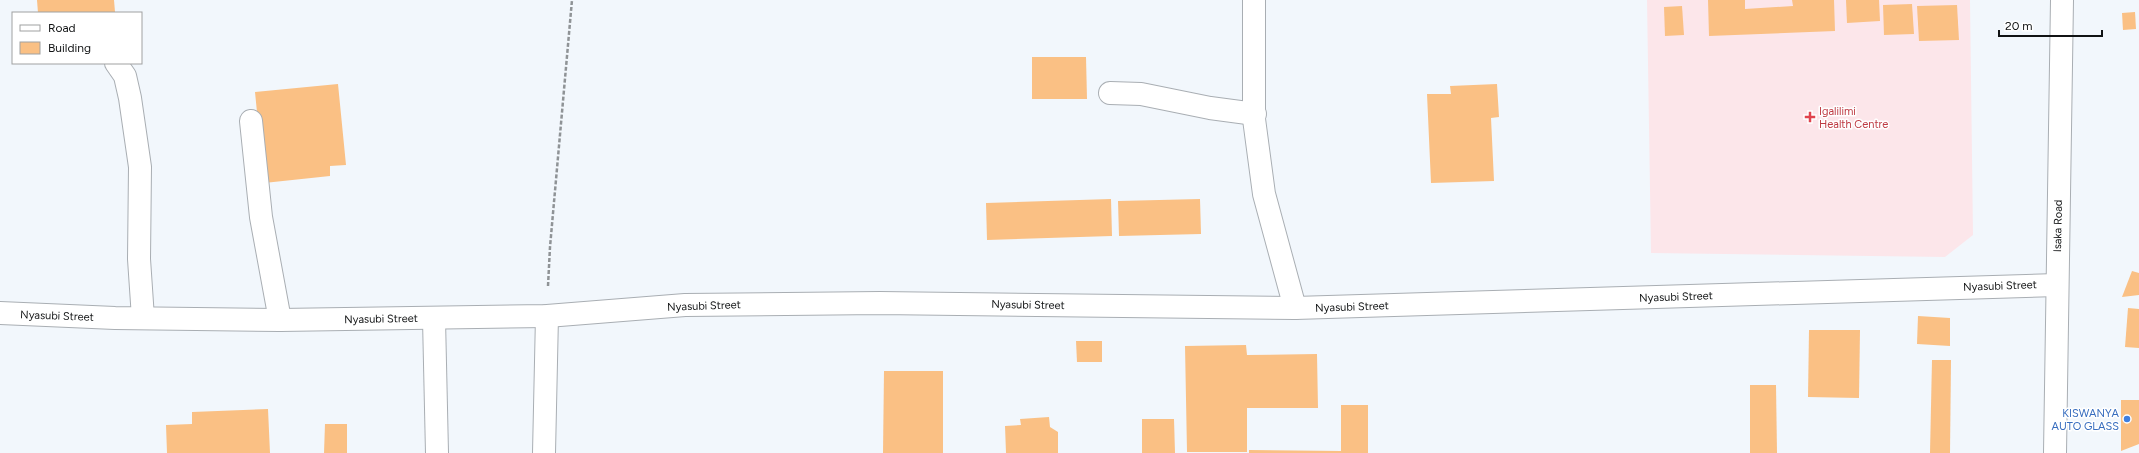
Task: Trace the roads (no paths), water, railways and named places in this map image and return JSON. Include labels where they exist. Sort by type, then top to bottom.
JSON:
[{"type":"street","points":[[1254,0],[1255,114],[1264,194],[1295,308]]},
{"type":"street","name":"Isaka Road","points":[[2055,453],[2062,0]]},
{"type":"street","points":[[117,64],[125,76],[129,91],[140,167],[139,259],[143,318]]},
{"type":"street","points":[[1110,94],[1141,94],[1210,108],[1255,114]]},
{"type":"street","points":[[251,121],[261,217],[280,320]]},
{"type":"street","name":"Nyasubi Street","points":[[0,313],[143,318],[280,320],[434,319],[547,316],[684,305],[864,303],[1295,308],[2057,285]]},
{"type":"street","points":[[544,453],[547,316]]},
{"type":"street","points":[[434,319],[438,453]]},
{"type":"place","name":"Igalilimi Health Centre","points":[[1810,117]]},
{"type":"place","name":"KISWANYA AUTO GLASS","points":[[2127,419]]}]
